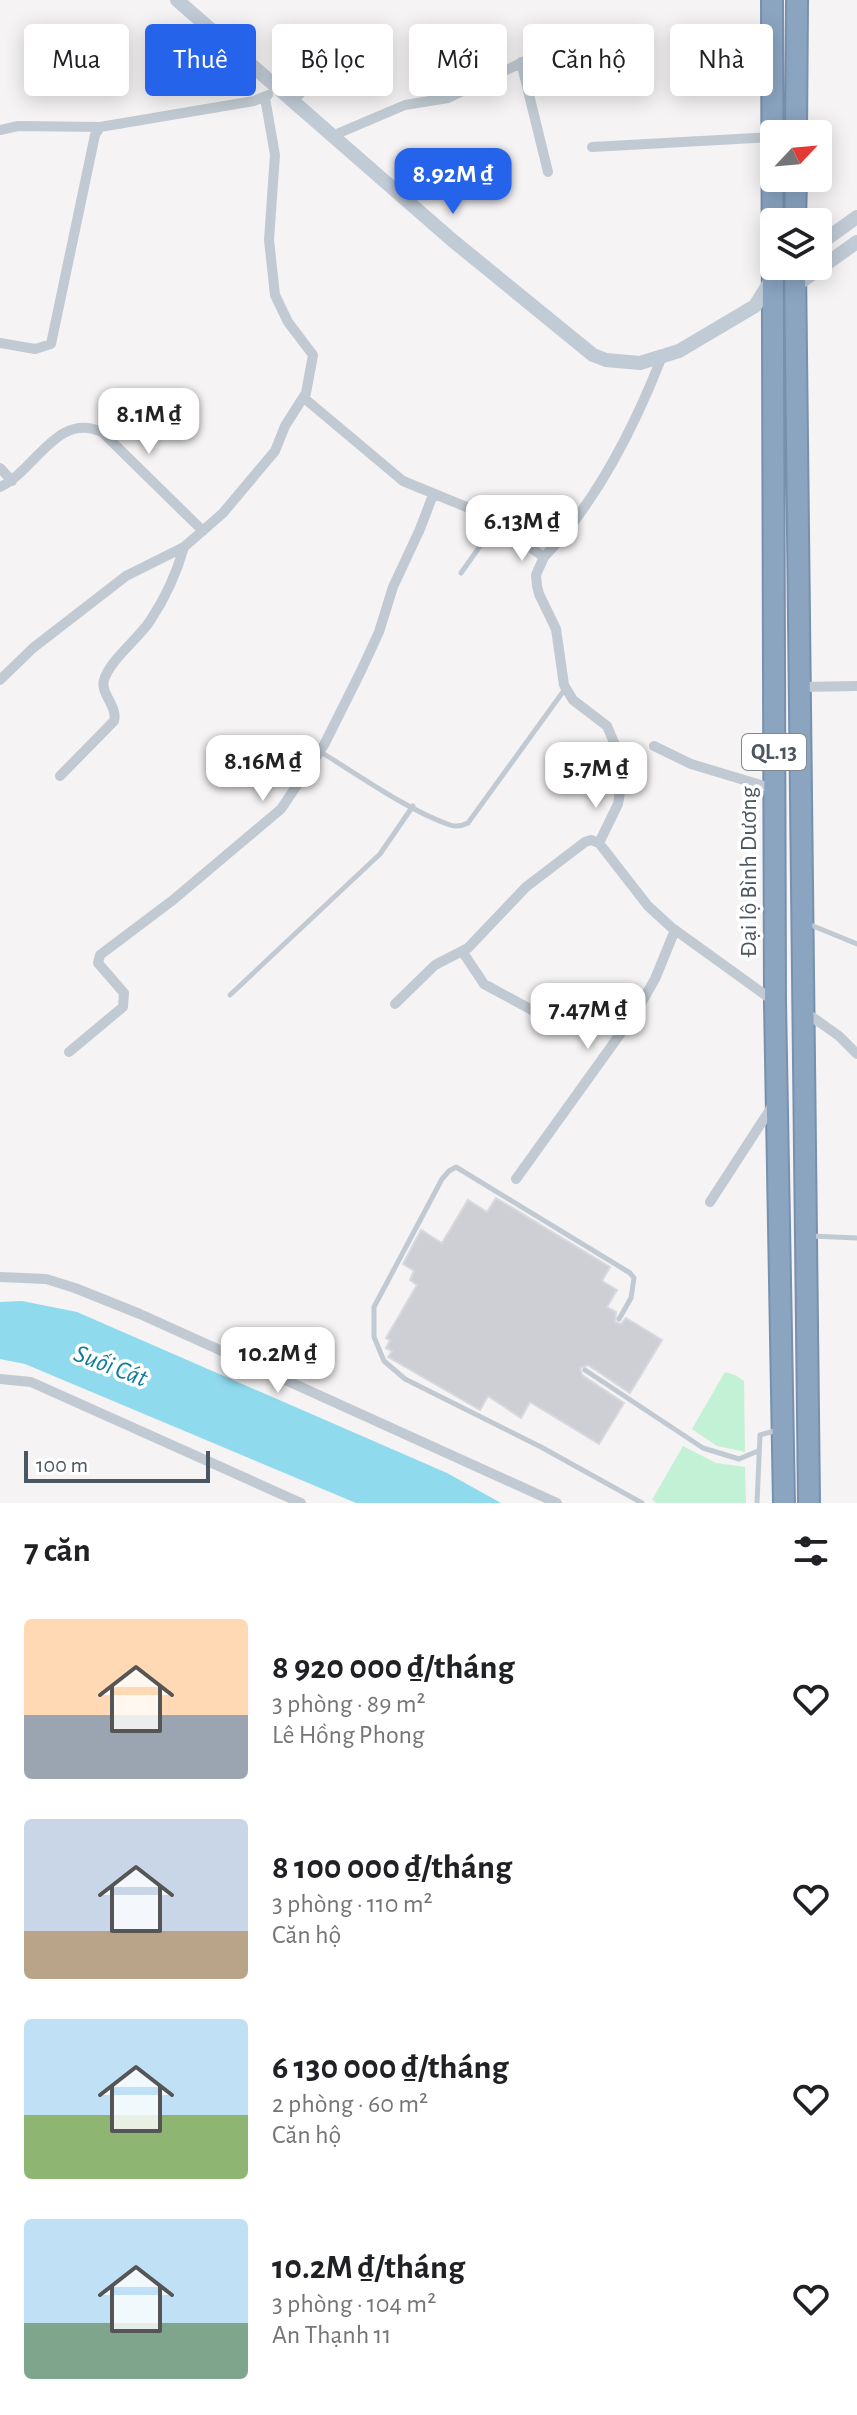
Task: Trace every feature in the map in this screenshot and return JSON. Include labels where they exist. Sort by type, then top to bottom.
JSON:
[{"type":"highway","name":"Đại lộ Bình Dương","points":[[772,0],[772,120]]},
{"type":"highway","points":[[796,120],[797,0]]},
{"type":"highway","name":"Đại lộ Bình Dương","points":[[783,280],[763,305],[774,789],[784,1503]]},
{"type":"highway","name":"Đại lộ Bình Dương","points":[[788,280],[801,687],[809,1503]]},
{"type":"street","points":[[181,1],[270,92],[292,102],[452,240],[593,355],[606,360],[640,363],[661,359],[763,305]]},
{"type":"street","points":[[332,136],[405,105],[448,98],[521,62],[548,172]]},
{"type":"street","points":[[0,130],[18,126],[100,127],[270,92]]},
{"type":"street","points":[[0,680],[33,648],[126,576],[184,547],[223,513],[275,451],[285,426],[304,398],[313,355],[278,306],[270,268],[269,212],[275,155],[270,92]]},
{"type":"street","points":[[292,102],[298,96]]},
{"type":"street","points":[[0,343],[35,349],[51,344],[95,135],[100,127]]},
{"type":"street","points":[[592,147],[760,138]]},
{"type":"street","points":[[832,235],[857,217]]},
{"type":"street","points":[[832,254],[857,242]]},
{"type":"street","points":[[599,843],[622,792],[615,745],[607,726],[573,700],[565,689],[556,629],[539,594],[536,575],[544,557],[569,531],[616,456],[661,359]]},
{"type":"street","points":[[304,398],[403,481],[481,513],[544,557]]},
{"type":"street","points":[[0,487],[12,481],[66,431],[89,426],[102,432],[203,531]]},
{"type":"street","points":[[0,468],[12,481]]},
{"type":"street","points":[[69,1052],[123,1007],[124,993],[103,971],[98,963],[100,955],[173,900],[273,817],[320,751],[379,632],[393,587],[433,495]]},
{"type":"street","points":[[60,776],[114,721],[116,715],[104,681],[114,664],[150,621],[184,547]]},
{"type":"street","points":[[801,687],[857,686]]},
{"type":"street","points":[[654,746],[713,772],[774,789]]},
{"type":"street","points":[[395,1004],[435,965],[468,948],[526,887],[591,840],[599,843],[648,906],[675,930],[775,1002]]},
{"type":"street","points":[[516,1179],[636,1012],[655,979],[675,930]]},
{"type":"street","points":[[462,951],[484,984],[541,1015],[546,1015],[563,991]]},
{"type":"street","points":[[803,1011],[839,1036],[857,1054]]},
{"type":"street","points":[[710,1202],[778,1097]]},
{"type":"street","points":[[0,1277],[46,1279],[140,1314],[557,1503]]},
{"type":"street","points":[[0,1379],[31,1382],[301,1503]]},
{"type":"lane","points":[[461,573],[496,524]]},
{"type":"lane","points":[[320,751],[452,826],[468,823],[565,689]]},
{"type":"lane","points":[[230,995],[380,854],[413,806]]},
{"type":"lane","points":[[802,921],[857,944]]},
{"type":"lane","points":[[619,1319],[631,1298],[634,1278],[630,1273],[456,1167],[442,1179],[382,1288],[374,1307],[372,1323],[384,1361],[405,1379],[541,1447],[642,1503]]},
{"type":"lane","points":[[806,1236],[857,1238]]},
{"type":"lane","points":[[585,1370],[703,1448],[739,1459],[758,1451]]},
{"type":"lane","points":[[757,1503],[760,1435],[783,1429]]},
{"type":"green space","points":[[725,1372],[744,1381],[745,1452],[717,1446],[692,1429]]},
{"type":"green space","points":[[683,1446],[716,1463],[745,1467],[746,1503],[657,1503],[652,1500]]},
{"type":"water","name":"Suối Cát","points":[[22,1301],[77,1312],[447,1473],[501,1503],[356,1503],[25,1364],[0,1359],[0,1302]]},
{"type":"building","points":[[496,1198],[610,1267],[602,1281],[617,1290],[607,1307],[616,1312],[615,1322],[621,1324],[626,1318],[662,1340],[630,1393],[588,1365],[580,1368],[582,1375],[624,1403],[599,1444],[530,1402],[521,1418],[488,1396],[480,1410],[388,1357],[392,1351],[386,1348],[390,1340],[386,1338],[417,1285],[410,1280],[414,1271],[403,1264],[421,1230],[442,1243],[468,1200],[487,1212]]}]
